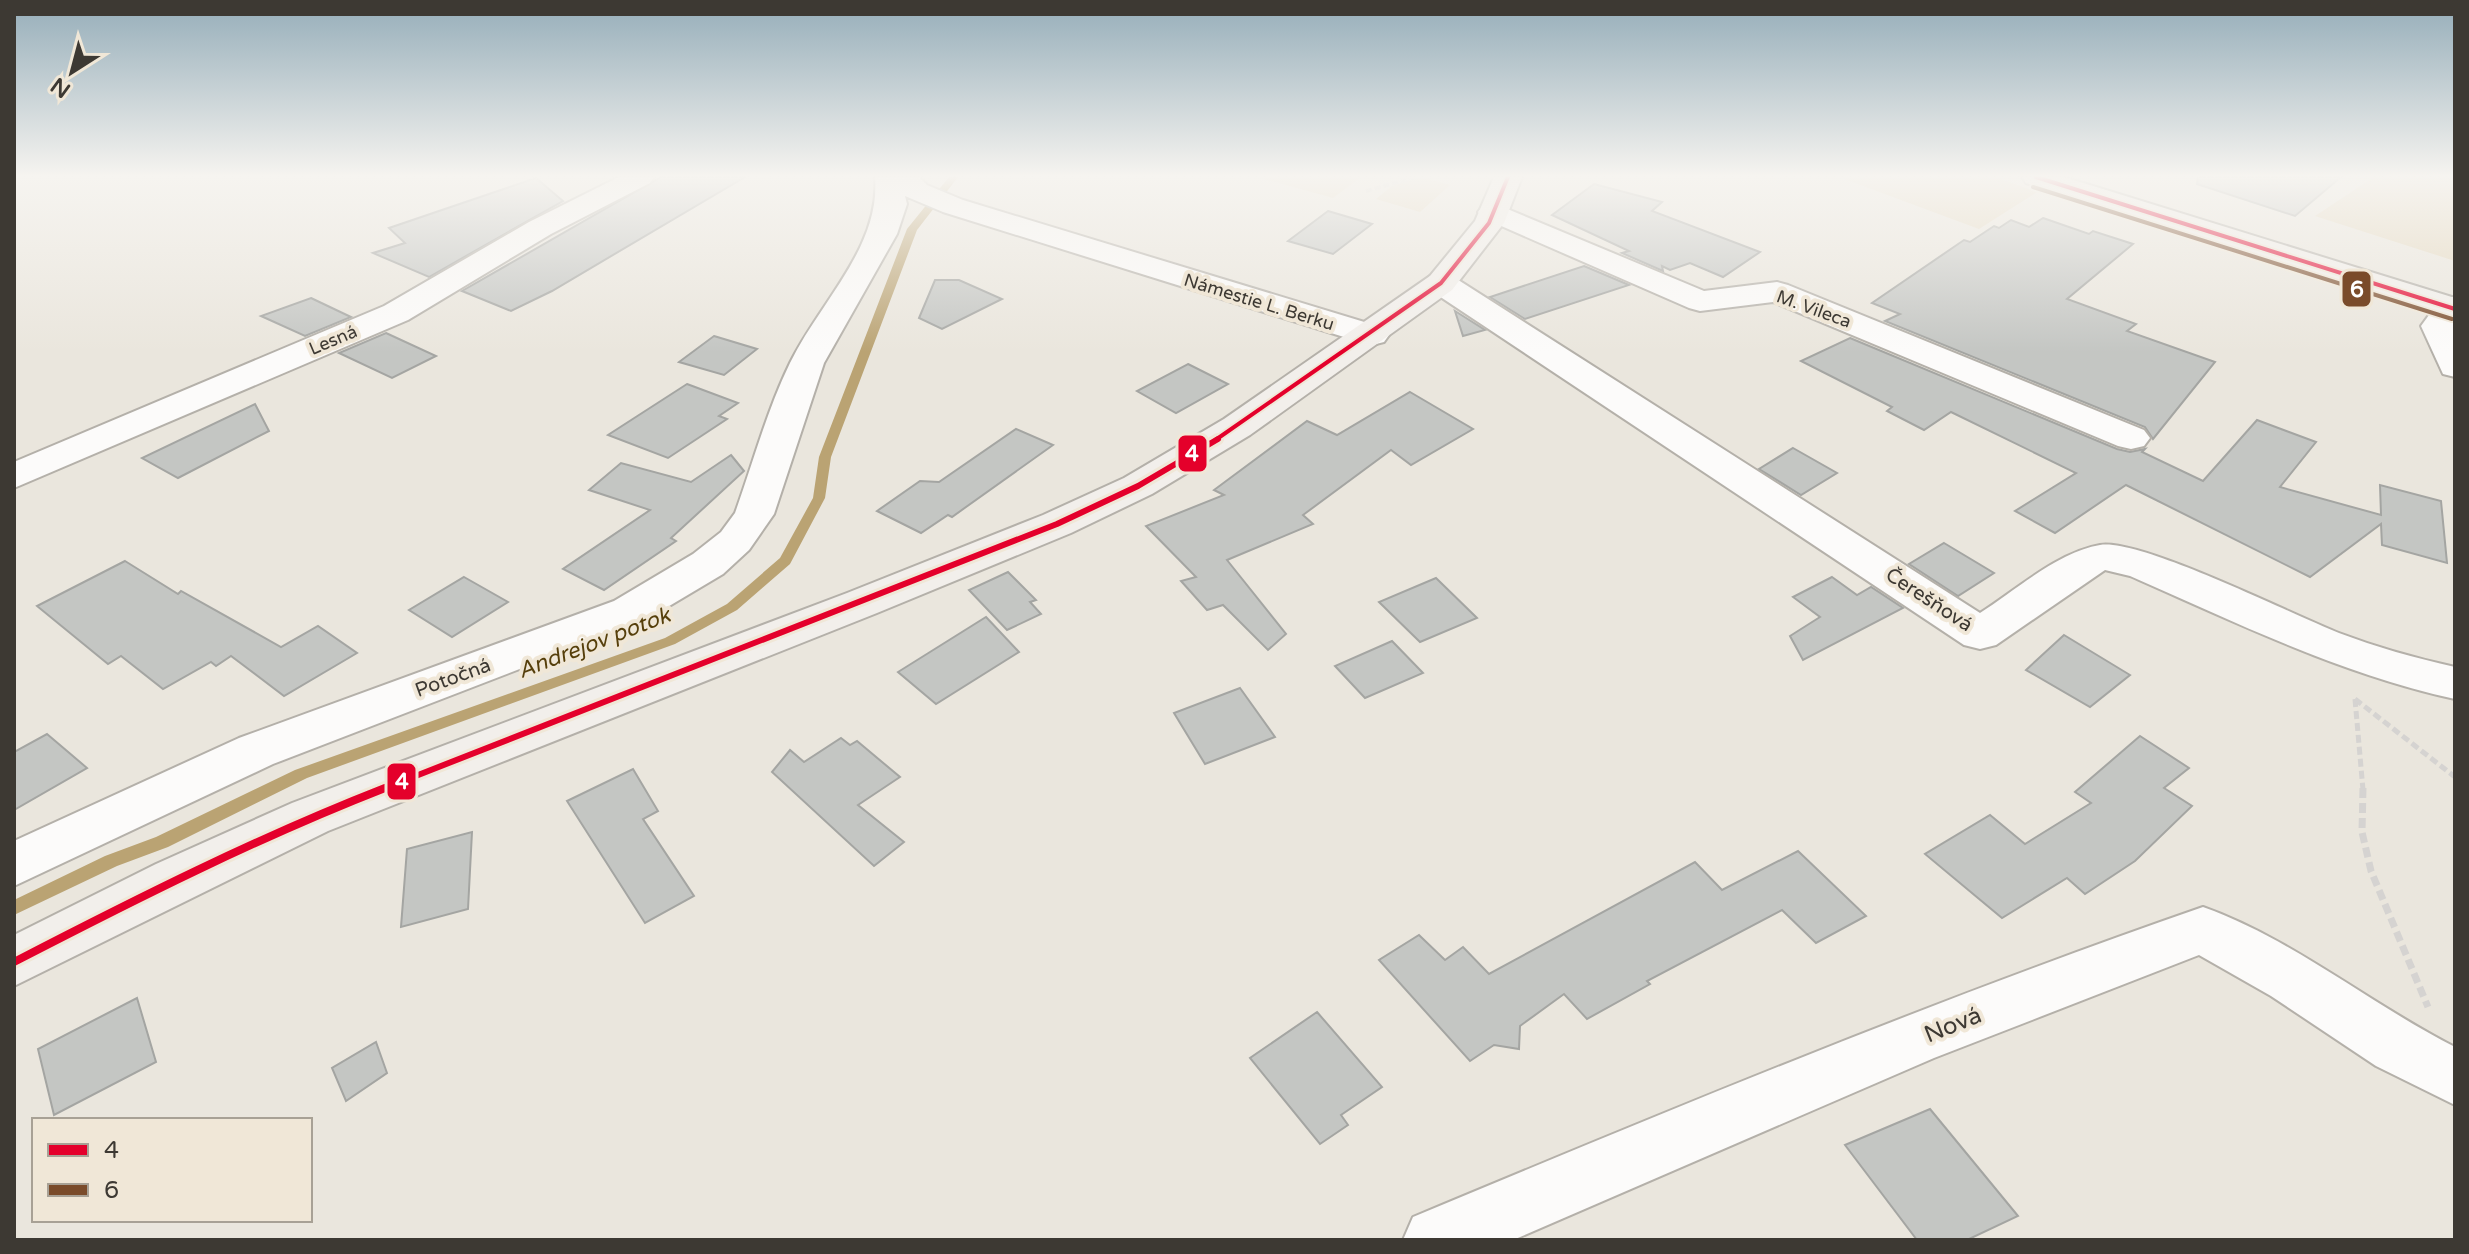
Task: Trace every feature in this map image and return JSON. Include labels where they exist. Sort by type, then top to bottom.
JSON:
[{"type":"street","name":"Lesná","points":[[14,476],[396,313],[527,236]]},
{"type":"street","name":"Potočná","points":[[14,865],[256,751],[629,611],[708,564],[735,541],[754,514],[807,363],[881,236]]},
{"type":"street","name":"Námestie L. Berku","points":[[1049,236],[1372,335]]},
{"type":"street","points":[[14,962],[175,879],[310,817],[1057,524],[1188,458],[1372,335],[1441,283],[1480,236]]},
{"type":"street","name":"M. Vileca","points":[[1548,236],[1700,301],[1777,292],[2131,438]]},
{"type":"street","points":[[2229,236],[2453,308],[2438,326],[2455,367]]},
{"type":"street","name":"Čerešňová","points":[[1441,283],[1980,634],[2092,560],[2105,557],[2143,566],[2369,660],[2455,683]]},
{"type":"street","name":"Nová","points":[[1436,1240],[1686,1133],[2082,972],[2203,930],[2291,979],[2397,1047],[2455,1077]]},
{"type":"path","points":[[2355,699],[2363,782],[2362,832],[2371,871],[2432,1016]]},
{"type":"shaded area","points":[[2376,236],[2455,236],[2455,261]]},
{"type":"building","points":[[397,236],[502,236],[429,277],[373,253],[405,243]]},
{"type":"building","points":[[559,236],[646,236],[552,291],[511,311],[462,291]]},
{"type":"building","points":[[1295,236],[1357,236],[1333,254],[1288,241]]},
{"type":"building","points":[[1596,236],[1717,236],[1760,252],[1723,277],[1690,263],[1670,270],[1662,266],[1663,271],[1622,253],[1629,251]]},
{"type":"building","points":[[1980,236],[2107,236],[2133,244],[2067,299],[2136,324],[2127,331],[2215,362],[2153,439],[2145,427],[1885,321],[1900,314],[1872,303],[1964,240],[1970,242]]},
{"type":"building","points":[[1584,266],[1629,285],[1525,319],[1490,297]]},
{"type":"building","points":[[935,280],[959,280],[1002,299],[942,329],[919,318]]},
{"type":"building","points":[[311,298],[351,317],[305,336],[261,316]]},
{"type":"building","points":[[1455,311],[1485,330],[1463,336]]},
{"type":"building","points":[[386,333],[436,356],[392,378],[339,353]]},
{"type":"building","points":[[714,336],[757,349],[724,375],[679,362]]},
{"type":"building","points":[[1850,338],[2117,449],[2130,452],[2145,449],[2142,452],[2203,481],[2257,420],[2316,442],[2280,487],[2381,515],[2380,485],[2441,501],[2447,563],[2382,545],[2381,524],[2310,577],[2126,485],[2055,533],[2015,511],[2076,473],[1951,412],[1924,430],[1887,411],[1892,407],[1801,361]]},
{"type":"building","points":[[1188,364],[1228,384],[1176,413],[1137,391]]},
{"type":"building","points":[[687,384],[738,403],[719,416],[727,419],[668,458],[608,435]]},
{"type":"building","points":[[1410,392],[1473,429],[1411,465],[1391,450],[1303,515],[1313,524],[1227,560],[1286,634],[1268,650],[1223,605],[1207,610],[1181,581],[1196,577],[1146,526],[1224,495],[1214,490],[1307,421],[1337,435]]},
{"type":"building","points":[[255,404],[269,431],[178,478],[142,458]]},
{"type":"building","points":[[1016,429],[1053,445],[952,517],[948,515],[921,533],[877,511],[920,481],[939,482]]},
{"type":"building","points":[[1793,448],[1837,473],[1801,495],[1759,469]]},
{"type":"building","points":[[731,455],[744,471],[671,538],[676,541],[604,590],[563,569],[650,510],[589,490],[621,463],[691,482]]},
{"type":"building","points":[[1944,543],[1994,573],[1958,596],[1909,564]]},
{"type":"building","points":[[125,561],[178,594],[181,591],[281,647],[318,626],[357,653],[284,696],[231,656],[216,666],[211,662],[163,689],[121,656],[108,664],[37,606]]},
{"type":"building","points":[[1008,572],[1036,600],[1030,602],[1041,614],[1007,630],[969,590]]},
{"type":"building","points":[[464,577],[508,602],[452,637],[409,610]]},
{"type":"building","points":[[1832,577],[1857,595],[1871,587],[1903,608],[1803,660],[1790,636],[1820,617],[1793,597]]},
{"type":"building","points":[[1436,578],[1477,618],[1420,642],[1379,602]]},
{"type":"building","points":[[986,617],[1019,652],[936,704],[898,672]]},
{"type":"building","points":[[2064,635],[2130,675],[2090,707],[2026,670]]},
{"type":"building","points":[[1392,641],[1423,673],[1365,698],[1335,666]]},
{"type":"building","points":[[1240,688],[1275,737],[1205,764],[1174,713]]},
{"type":"building","points":[[47,734],[87,768],[14,810],[14,752]]},
{"type":"building","points":[[2140,736],[2189,768],[2164,788],[2192,806],[2135,861],[2085,894],[2067,878],[2002,918],[1925,854],[1990,815],[2025,844],[2091,803],[2075,792]]},
{"type":"building","points":[[841,738],[850,745],[857,741],[900,777],[858,805],[904,842],[874,866],[772,772],[790,750],[804,762]]},
{"type":"building","points":[[633,769],[658,811],[643,819],[694,896],[645,923],[567,801]]},
{"type":"building","points":[[472,832],[468,909],[401,927],[407,849]]},
{"type":"building","points":[[1798,851],[1866,916],[1816,943],[1782,910],[1647,981],[1650,984],[1587,1019],[1564,994],[1520,1026],[1519,1049],[1494,1045],[1470,1061],[1379,960],[1419,935],[1445,960],[1463,947],[1489,974],[1695,862],[1722,890]]},
{"type":"building","points":[[137,998],[156,1062],[54,1115],[38,1049]]},
{"type":"building","points":[[1317,1012],[1382,1087],[1341,1115],[1348,1125],[1320,1144],[1250,1058]]},
{"type":"building","points":[[376,1042],[387,1073],[346,1101],[332,1068]]},
{"type":"building","points":[[1930,1109],[2018,1216],[1967,1240],[1917,1240],[1845,1145]]},
{"type":"waterway","name":"Andrejov potok","points":[[14,908],[111,861],[162,842],[301,774],[670,641],[732,607],[785,561],[819,498],[825,457],[910,236]]},
{"type":"transit line","name":"4","points":[[14,962],[175,879],[310,817],[862,603],[1057,524],[1138,486],[1237,427],[1441,283],[1479,236]]},
{"type":"transit line","name":"6","points":[[2187,236],[2452,319]]},
{"type":"transit line","name":"4","points":[[2222,236],[2455,309]]}]
